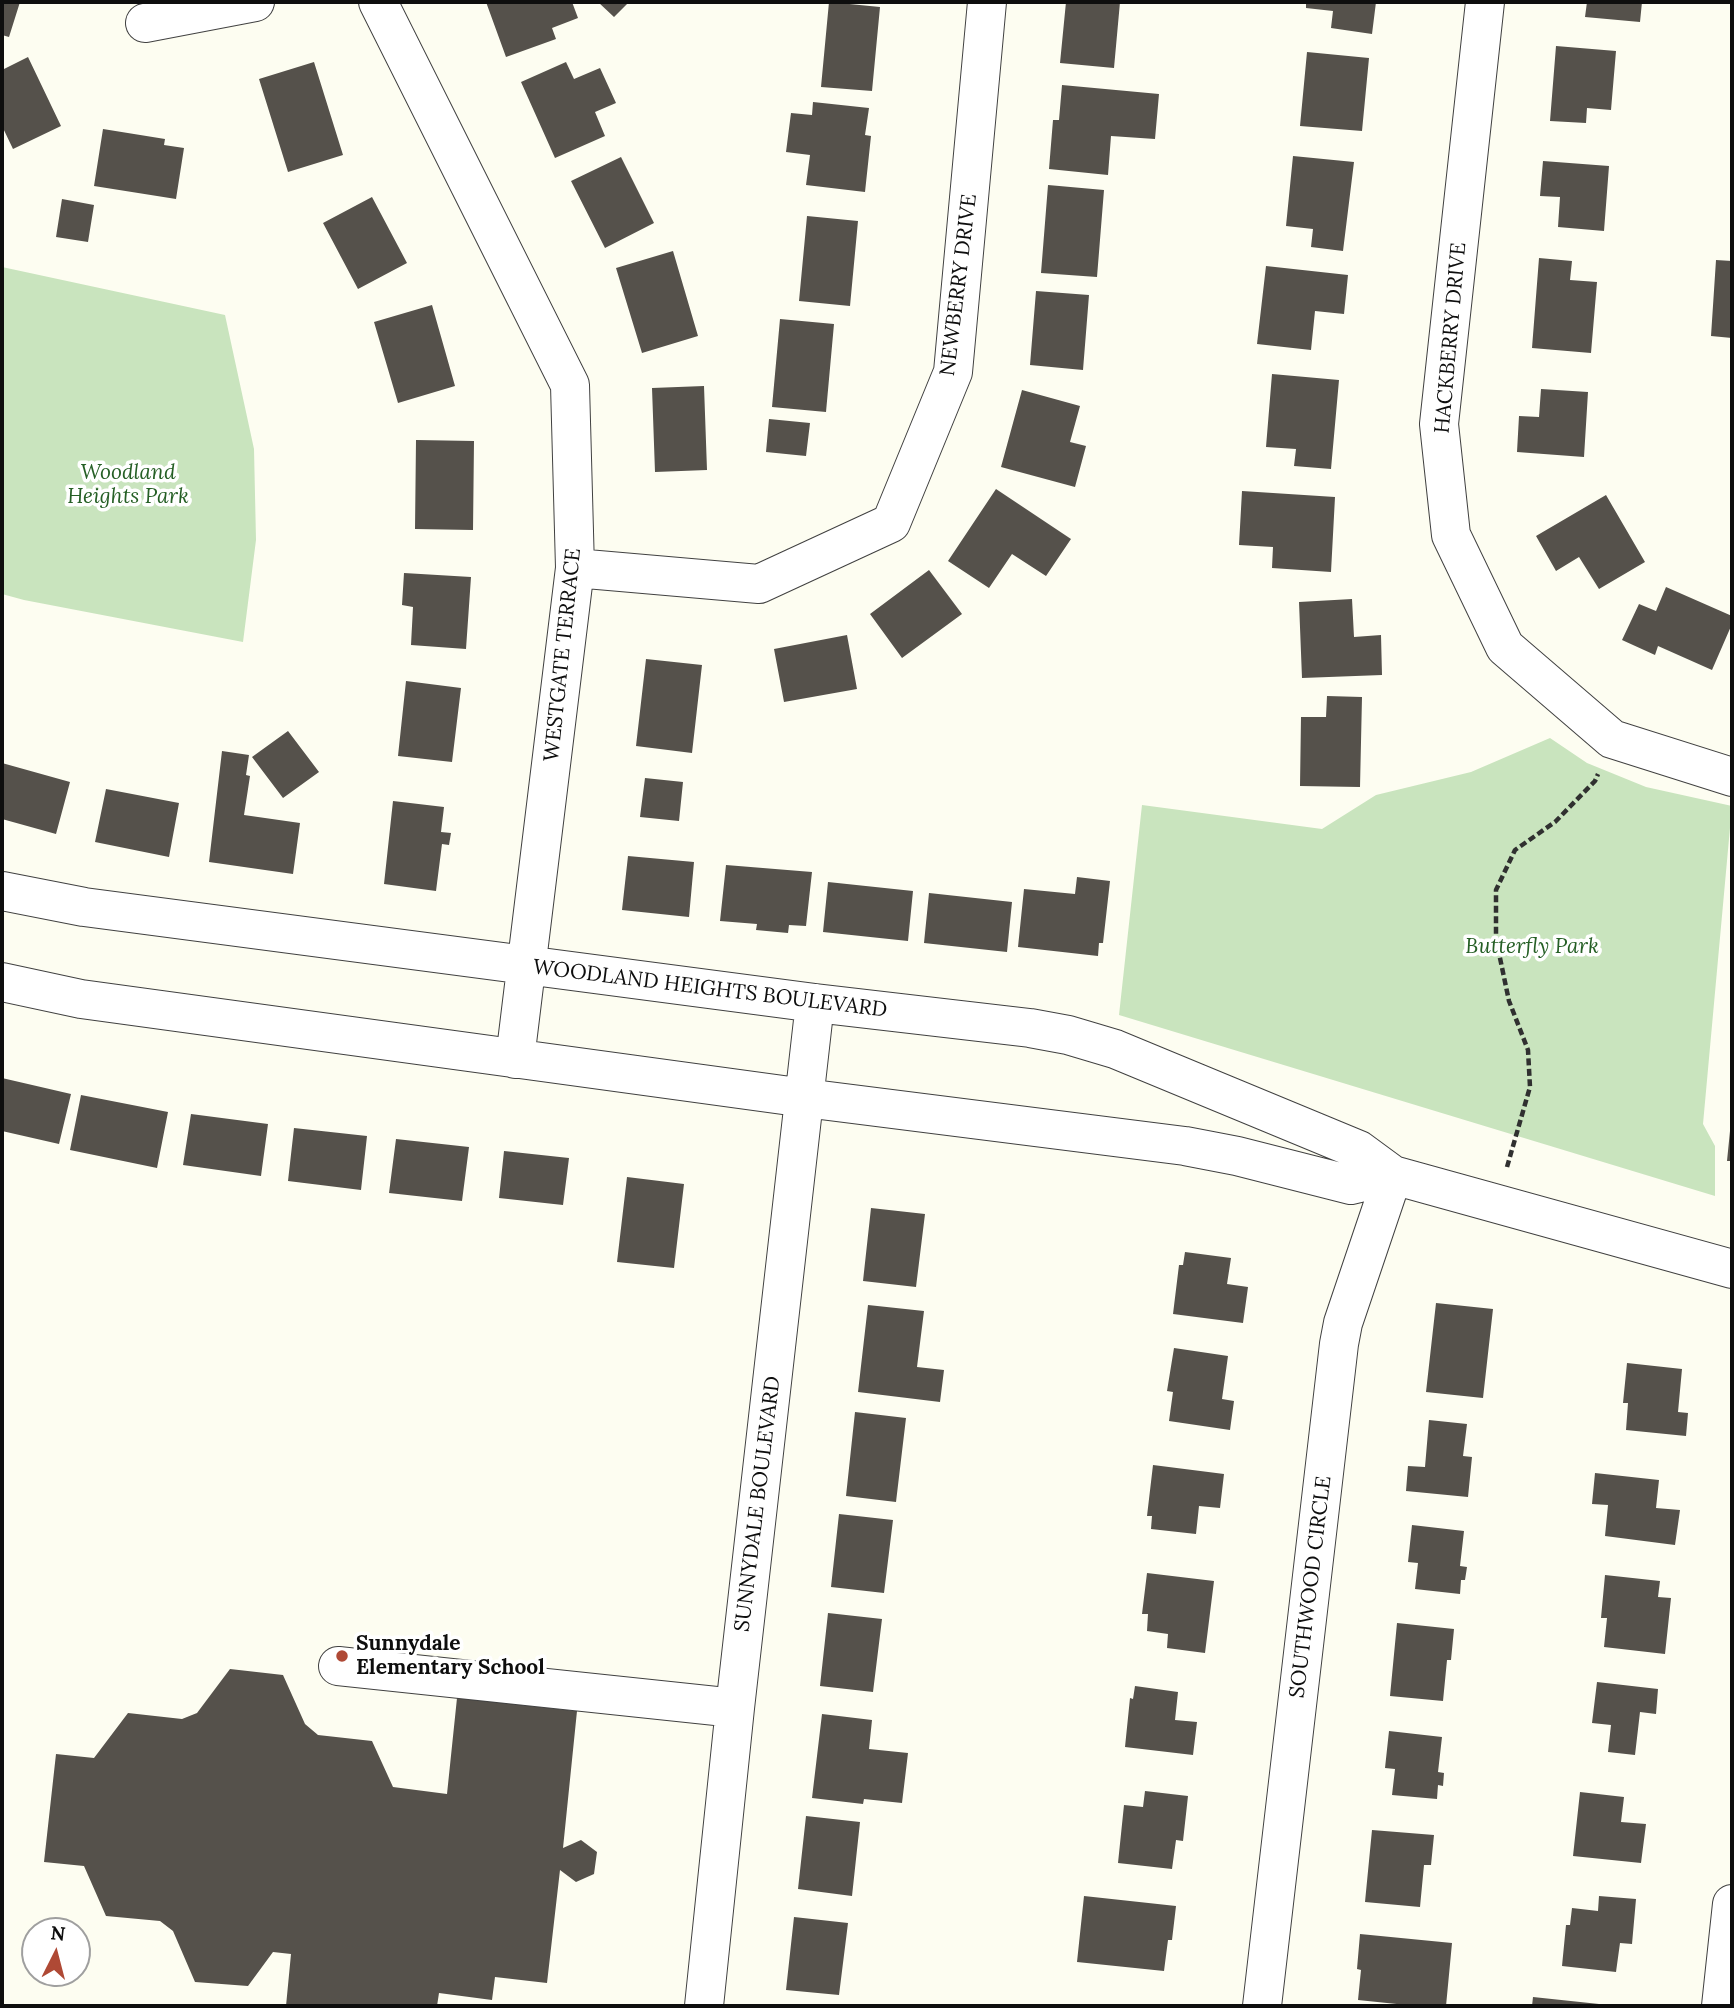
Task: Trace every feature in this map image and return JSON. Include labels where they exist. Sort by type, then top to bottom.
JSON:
[{"type":"street","points":[[145,23],[255,2]]},
{"type":"street","name":"WESTGATE TERRACE","points":[[378,2],[570,385],[575,568],[515,1059]]},
{"type":"street","name":"NEWBERRY DRIVE","points":[[575,568],[759,584],[891,523],[953,372],[987,2]]},
{"type":"street","name":"HACKBERRY DRIVE","points":[[1485,2],[1439,424],[1451,535],[1505,647],[1612,739],[1732,777]]},
{"type":"street","name":"WOODLAND HEIGHTS BOULEVARD","points":[[2,891],[84,907],[815,1003],[1030,1028],[1079,1038],[1115,1049],[1359,1150],[1393,1175],[1732,1269]]},
{"type":"street","name":"WOODLAND HEIGHTS BOULEVARD","points":[[2,982],[81,999],[805,1098],[1185,1146],[1237,1156],[1351,1185],[1393,1175]]},
{"type":"street","name":"SUNNYDALE BOULEVARD","points":[[704,2006],[815,1003]]},
{"type":"street","name":"SOUTHWOOD CIRCLE","points":[[1262,2006],[1339,1344],[1343,1323],[1393,1175]]},
{"type":"street","points":[[338,1666],[735,1708]]},
{"type":"street","points":[[1721,2006],[1732,1904]]},
{"type":"path","points":[[1497,1205],[1530,1087],[1528,1050],[1509,1001],[1496,939],[1496,890],[1515,850],[1555,822],[1595,782],[1612,739]]},
{"type":"green space","name":"Woodland Heights Park","points":[[2,267],[225,315],[254,449],[256,540],[243,642],[2,594]]},
{"type":"green space","name":"Butterfly Park","points":[[1550,738],[1587,763],[1646,787],[1732,806],[1703,1124],[1715,1146],[1715,1196],[1119,1015],[1142,805],[1322,829],[1376,795],[1471,772]]},
{"type":"building","points":[[2,2],[20,2],[9,37],[2,35]]},
{"type":"building","points":[[486,2],[572,2],[578,18],[552,28],[556,39],[506,57]]},
{"type":"building","points":[[598,2],[629,2],[614,17]]},
{"type":"building","points":[[829,2],[880,7],[872,91],[821,87]]},
{"type":"building","points":[[1066,2],[1120,2],[1114,68],[1060,63]]},
{"type":"building","points":[[1306,2],[1376,2],[1372,34],[1331,28],[1333,11],[1306,8]]},
{"type":"building","points":[[1587,2],[1642,2],[1640,22],[1585,17]]},
{"type":"building","points":[[1556,46],[1616,51],[1611,110],[1587,108],[1586,123],[1550,121]]},
{"type":"building","points":[[1307,52],[1369,58],[1362,131],[1300,126]]},
{"type":"building","points":[[28,57],[61,126],[13,149],[2,126],[2,70]]},
{"type":"building","points":[[314,62],[343,155],[288,172],[259,79]]},
{"type":"building","points":[[566,62],[574,79],[600,68],[616,103],[595,112],[605,136],[555,158],[521,82]]},
{"type":"building","points":[[1062,85],[1159,94],[1155,139],[1111,136],[1108,175],[1049,169],[1053,120],[1059,120]]},
{"type":"building","points":[[813,102],[869,108],[865,135],[871,136],[865,192],[806,185],[810,155],[786,152],[791,113],[812,115]]},
{"type":"building","points":[[103,129],[165,139],[164,145],[184,148],[176,199],[94,186]]},
{"type":"building","points":[[1293,156],[1354,162],[1343,251],[1311,247],[1313,229],[1286,226]]},
{"type":"building","points":[[621,157],[654,223],[605,248],[571,181]]},
{"type":"building","points":[[1543,161],[1609,166],[1604,231],[1558,227],[1560,197],[1540,196]]},
{"type":"building","points":[[1048,185],[1104,190],[1097,277],[1041,273]]},
{"type":"building","points":[[372,197],[407,263],[358,289],[323,223]]},
{"type":"building","points":[[62,199],[94,205],[88,242],[56,237]]},
{"type":"building","points":[[807,216],[858,221],[850,306],[799,301]]},
{"type":"building","points":[[673,251],[698,336],[642,353],[616,268]]},
{"type":"building","points":[[1539,258],[1572,261],[1570,280],[1597,282],[1591,353],[1532,348]]},
{"type":"building","points":[[1716,260],[1732,261],[1732,338],[1711,336]]},
{"type":"building","points":[[1266,266],[1348,275],[1344,314],[1315,311],[1311,350],[1257,344]]},
{"type":"building","points":[[1036,291],[1089,295],[1083,370],[1030,365]]},
{"type":"building","points":[[432,305],[455,386],[398,403],[374,322]]},
{"type":"building","points":[[780,319],[834,324],[826,412],[772,407]]},
{"type":"building","points":[[1272,374],[1339,380],[1331,469],[1294,466],[1296,449],[1266,447]]},
{"type":"building","points":[[704,386],[707,470],[655,472],[652,388]]},
{"type":"building","points":[[1541,389],[1588,392],[1584,457],[1517,452],[1519,416],[1539,417]]},
{"type":"building","points":[[1022,390],[1080,406],[1070,442],[1086,446],[1075,487],[1001,467]]},
{"type":"building","points":[[769,419],[810,423],[806,456],[766,452]]},
{"type":"building","points":[[416,440],[474,441],[473,530],[415,529]]},
{"type":"building","points":[[996,489],[1071,539],[1046,576],[1012,554],[989,588],[948,561]]},
{"type":"building","points":[[1242,491],[1335,497],[1331,572],[1272,568],[1273,547],[1239,545]]},
{"type":"building","points":[[1606,495],[1645,562],[1599,589],[1579,557],[1556,571],[1536,536]]},
{"type":"building","points":[[929,570],[962,614],[902,658],[870,614]]},
{"type":"building","points":[[404,573],[471,577],[466,649],[411,645],[413,607],[402,605]]},
{"type":"building","points":[[1666,587],[1732,616],[1732,624],[1712,670],[1658,646],[1655,655],[1622,640],[1639,604],[1656,611]]},
{"type":"building","points":[[1352,599],[1354,637],[1381,635],[1382,675],[1302,678],[1299,602]]},
{"type":"building","points":[[847,635],[857,689],[784,702],[774,649]]},
{"type":"building","points":[[646,659],[702,665],[692,753],[636,746]]},
{"type":"building","points":[[406,681],[461,688],[452,762],[398,756]]},
{"type":"building","points":[[1327,696],[1362,697],[1360,787],[1300,786],[1301,717],[1326,717]]},
{"type":"building","points":[[288,731],[319,772],[283,798],[252,757]]},
{"type":"building","points":[[222,751],[249,755],[246,775],[250,776],[244,815],[300,823],[293,874],[209,862]]},
{"type":"building","points":[[2,763],[70,782],[56,834],[2,819]]},
{"type":"building","points":[[645,778],[683,782],[679,821],[640,817]]},
{"type":"building","points":[[106,789],[179,803],[169,857],[95,842]]},
{"type":"building","points":[[393,801],[444,807],[441,832],[451,833],[449,845],[442,844],[436,891],[384,884]]},
{"type":"building","points":[[628,856],[694,862],[689,917],[622,910]]},
{"type":"building","points":[[726,865],[812,872],[806,926],[789,925],[788,933],[756,930],[757,924],[720,921]]},
{"type":"building","points":[[1077,877],[1110,881],[1103,943],[1099,943],[1098,956],[1018,947],[1024,889],[1075,894]]},
{"type":"building","points":[[828,882],[913,891],[908,941],[823,932]]},
{"type":"building","points":[[929,893],[1012,902],[1007,952],[924,943]]},
{"type":"building","points":[[2,1078],[71,1094],[59,1144],[2,1131]]},
{"type":"building","points":[[81,1095],[168,1112],[157,1168],[70,1150]]},
{"type":"building","points":[[191,1114],[268,1124],[261,1176],[183,1165]]},
{"type":"building","points":[[294,1128],[367,1136],[361,1190],[288,1181]]},
{"type":"building","points":[[1730,1131],[1732,1161],[1727,1161]]},
{"type":"building","points":[[396,1139],[469,1147],[462,1201],[389,1193]]},
{"type":"building","points":[[504,1151],[569,1158],[563,1205],[499,1198]]},
{"type":"building","points":[[627,1177],[684,1184],[674,1268],[617,1262]]},
{"type":"building","points":[[871,1208],[925,1214],[916,1287],[863,1281]]},
{"type":"building","points":[[1185,1252],[1231,1258],[1227,1284],[1248,1287],[1243,1323],[1173,1314],[1179,1265],[1183,1265]]},
{"type":"building","points":[[1436,1303],[1493,1309],[1483,1398],[1426,1392]]},
{"type":"building","points":[[868,1305],[924,1311],[917,1367],[944,1370],[940,1402],[858,1392]]},
{"type":"building","points":[[1174,1348],[1228,1356],[1222,1399],[1234,1401],[1230,1430],[1169,1421],[1173,1392],[1167,1391]]},
{"type":"building","points":[[1627,1363],[1682,1369],[1678,1412],[1688,1413],[1686,1436],[1626,1430],[1628,1403],[1623,1403]]},
{"type":"building","points":[[855,1412],[906,1418],[896,1502],[846,1496]]},
{"type":"building","points":[[1429,1420],[1467,1424],[1463,1456],[1472,1457],[1468,1497],[1406,1491],[1408,1466],[1425,1467]]},
{"type":"building","points":[[1153,1465],[1224,1474],[1220,1508],[1199,1506],[1196,1534],[1151,1529],[1152,1516],[1147,1516]]},
{"type":"building","points":[[1595,1473],[1659,1480],[1656,1508],[1680,1510],[1675,1545],[1605,1536],[1608,1505],[1592,1504]]},
{"type":"building","points":[[839,1514],[893,1520],[884,1593],[831,1587]]},
{"type":"building","points":[[1412,1525],[1464,1531],[1460,1566],[1467,1567],[1465,1580],[1461,1580],[1460,1594],[1415,1589],[1418,1563],[1408,1562]]},
{"type":"building","points":[[1147,1573],[1214,1581],[1205,1653],[1167,1648],[1168,1634],[1147,1631],[1148,1614],[1142,1614]]},
{"type":"building","points":[[1605,1575],[1660,1581],[1658,1597],[1671,1598],[1665,1654],[1604,1647],[1607,1618],[1601,1618]]},
{"type":"building","points":[[828,1613],[882,1619],[873,1692],[820,1686]]},
{"type":"building","points":[[1397,1623],[1454,1629],[1451,1660],[1447,1660],[1443,1701],[1390,1696]]},
{"type":"building","points":[[230,1669],[283,1675],[305,1724],[318,1735],[372,1741],[393,1787],[447,1794],[457,1698],[577,1711],[563,1848],[581,1840],[597,1852],[594,1874],[576,1882],[560,1870],[547,1983],[495,1977],[492,2000],[439,1993],[437,2006],[286,2006],[291,1954],[273,1952],[248,1986],[195,1982],[173,1931],[160,1921],[106,1916],[84,1866],[44,1862],[56,1754],[94,1758],[128,1713],[182,1719],[197,1713]]},
{"type":"building","points":[[1597,1682],[1658,1689],[1656,1714],[1640,1712],[1635,1755],[1608,1752],[1611,1725],[1592,1723]]},
{"type":"building","points":[[1135,1686],[1178,1692],[1175,1720],[1197,1722],[1193,1755],[1125,1747],[1130,1698],[1133,1699]]},
{"type":"building","points":[[822,1714],[872,1720],[869,1749],[908,1753],[902,1803],[864,1799],[863,1804],[812,1798]]},
{"type":"building","points":[[1389,1731],[1442,1737],[1438,1772],[1444,1773],[1443,1786],[1438,1785],[1437,1799],[1392,1795],[1395,1769],[1385,1768]]},
{"type":"building","points":[[1145,1791],[1188,1796],[1183,1841],[1176,1840],[1172,1869],[1118,1863],[1124,1805],[1143,1807]]},
{"type":"building","points":[[1580,1792],[1624,1797],[1621,1822],[1646,1824],[1641,1863],[1573,1856]]},
{"type":"building","points":[[806,1816],[860,1822],[852,1896],[798,1889]]},
{"type":"building","points":[[1372,1830],[1434,1835],[1431,1865],[1424,1865],[1420,1907],[1365,1902]]},
{"type":"building","points":[[1084,1896],[1176,1906],[1172,1940],[1168,1940],[1164,1971],[1077,1962]]},
{"type":"building","points":[[1599,1896],[1636,1899],[1632,1944],[1620,1943],[1616,1972],[1562,1966],[1566,1925],[1570,1925],[1572,1908],[1598,1911]]},
{"type":"building","points":[[794,1917],[848,1923],[839,1995],[786,1990]]},
{"type":"building","points":[[1360,1934],[1452,1943],[1446,2006],[1358,2000]]},
{"type":"building","points":[[1533,1997],[1599,2004],[1599,2006],[1532,2006]]},
{"type":"place","name":"Sunnydale Elementary School","points":[[342,1656]]}]
